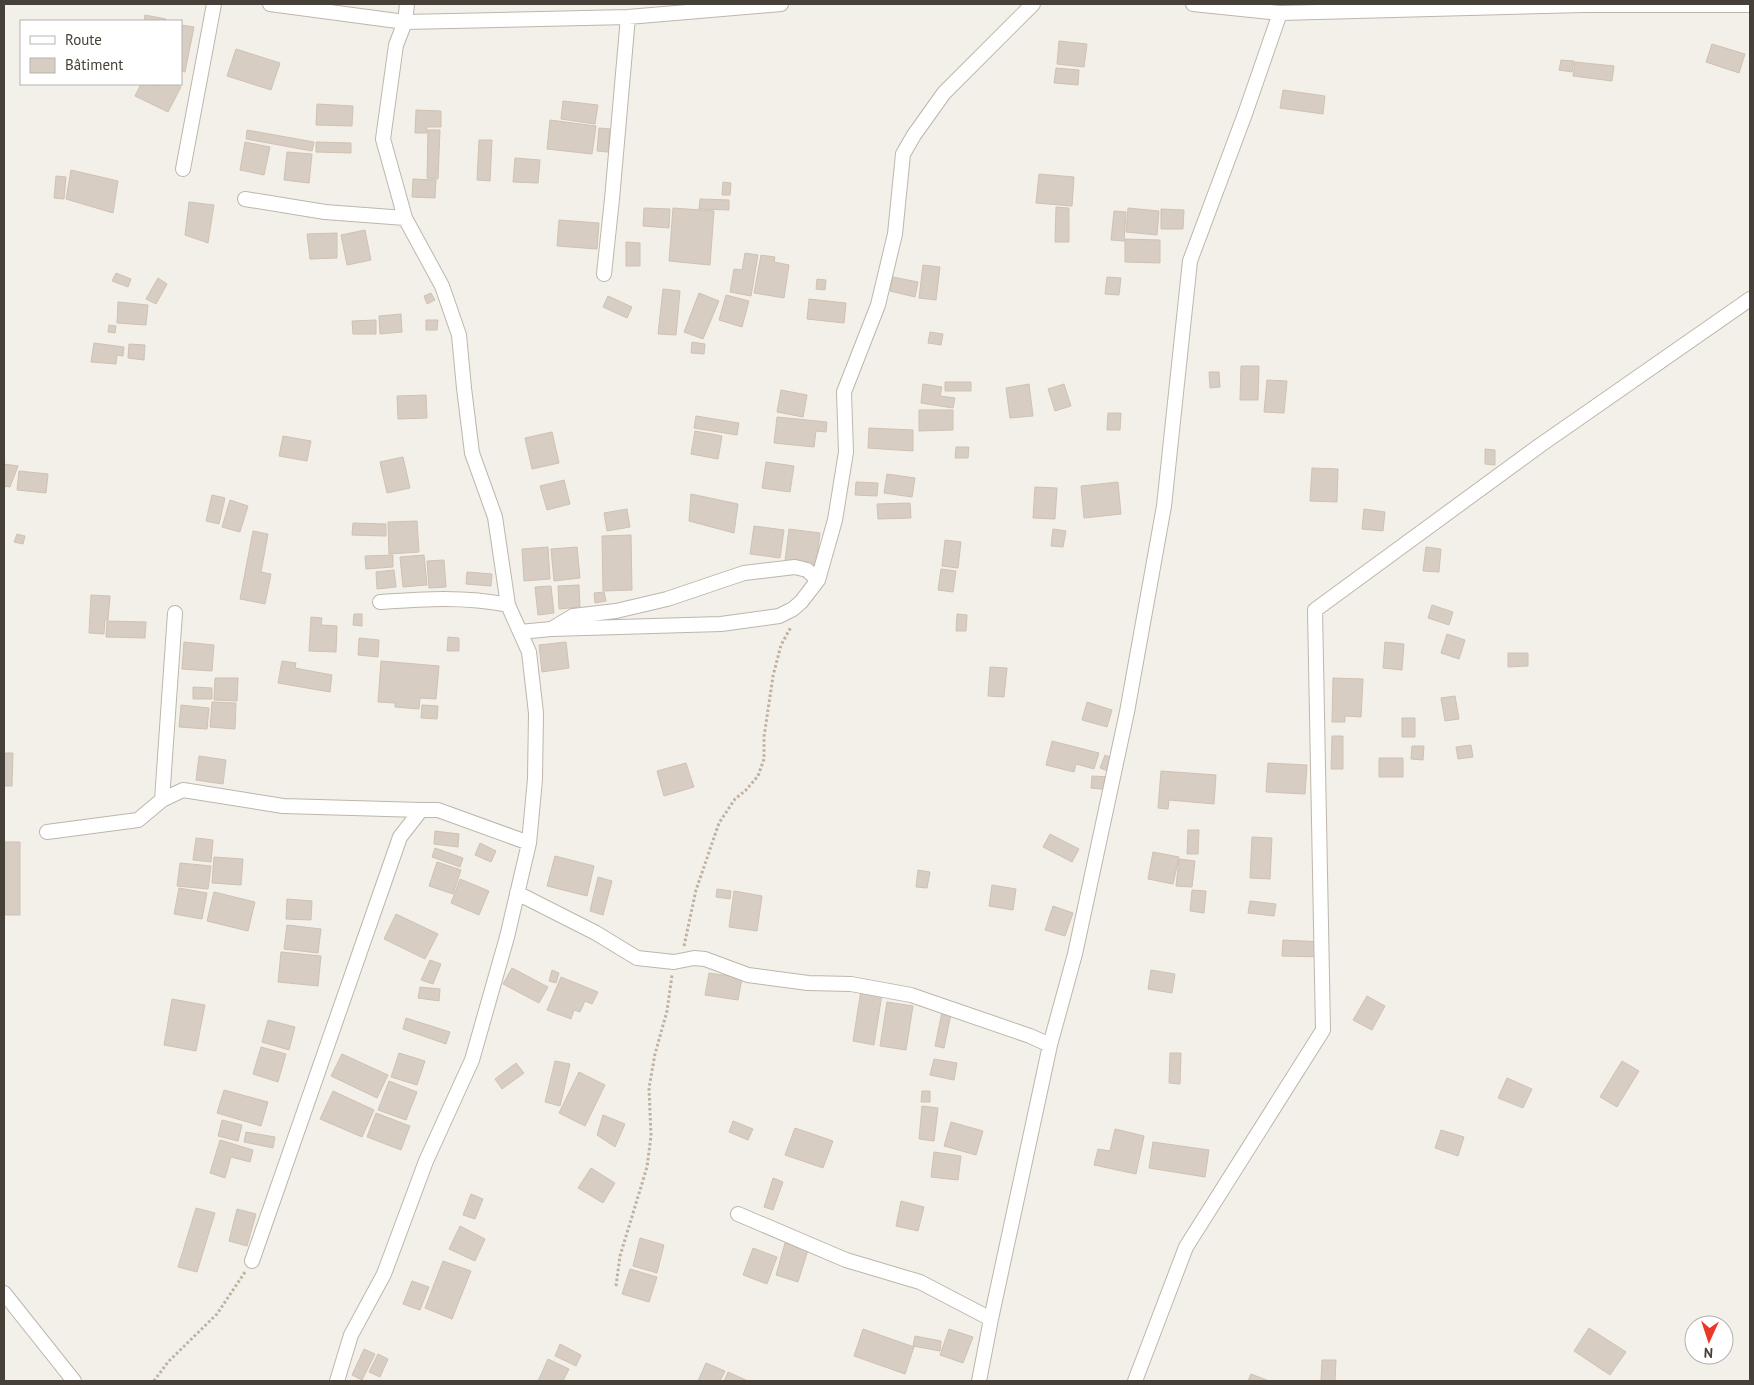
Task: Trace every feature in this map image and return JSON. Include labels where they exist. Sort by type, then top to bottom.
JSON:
[{"type":"street","points":[[183,169],[214,4]]},
{"type":"street","points":[[270,4],[405,22],[628,17],[781,4]]},
{"type":"street","points":[[337,1381],[351,1335],[384,1274],[426,1162],[472,1060],[507,937],[529,843],[535,779],[536,713],[529,652],[508,606],[495,517],[472,453],[459,335],[442,286],[405,218],[383,139],[396,44],[405,22],[407,4]]},
{"type":"street","points":[[520,632],[551,629],[721,624],[779,616],[793,609],[801,602],[818,580],[835,520],[846,452],[844,392],[878,305],[895,234],[903,154],[914,135],[944,94],[1033,4]]},
{"type":"street","points":[[1192,4],[1280,13],[1585,5],[1750,4]]},
{"type":"street","points":[[979,1381],[990,1319],[1050,1045],[1075,954],[1123,731],[1163,516],[1190,261],[1245,114],[1280,13]]},
{"type":"street","points":[[604,274],[628,17]]},
{"type":"street","points":[[245,199],[325,212],[405,218]]},
{"type":"street","points":[[1135,1381],[1186,1247],[1323,1030],[1315,610],[1539,446],[1750,299]]},
{"type":"street","points":[[551,629],[573,616],[616,611],[667,599],[744,573],[795,567],[807,570],[818,580]]},
{"type":"street","points":[[380,602],[446,598],[485,600],[508,606]]},
{"type":"street","points":[[162,800],[175,613]]},
{"type":"street","points":[[48,832],[138,820],[162,800],[183,790],[283,806],[438,810],[529,843]]},
{"type":"street","points":[[252,1261],[400,837],[421,810]]},
{"type":"street","points":[[517,893],[596,933],[637,958],[674,962],[694,958],[710,961],[748,975],[808,983],[851,984],[911,995],[1030,1036],[1050,1045]]},
{"type":"street","points":[[738,1214],[846,1260],[920,1282],[990,1319]]},
{"type":"street","points":[[4,1293],[74,1381]]},
{"type":"path","points":[[684,946],[696,890],[719,823],[735,799],[758,776],[764,759],[764,737],[773,676],[781,645],[801,602]]},
{"type":"path","points":[[616,1286],[620,1256],[647,1167],[651,1136],[649,1088],[655,1054],[667,1011],[674,962]]},
{"type":"path","points":[[154,1381],[168,1362],[217,1314],[252,1261]]},
{"type":"building","points":[[145,15],[166,19],[166,20],[144,20]]},
{"type":"building","points":[[182,25],[194,27],[185,72],[182,71]]},
{"type":"building","points":[[1059,41],[1087,44],[1084,67],[1057,64]]},
{"type":"building","points":[[1712,44],[1745,54],[1739,73],[1706,62]]},
{"type":"building","points":[[236,49],[280,63],[271,90],[227,76]]},
{"type":"building","points":[[1561,60],[1574,61],[1572,72],[1559,70]]},
{"type":"building","points":[[1575,62],[1614,66],[1612,81],[1573,76]]},
{"type":"building","points":[[1056,68],[1079,70],[1078,85],[1054,83]]},
{"type":"building","points":[[140,85],[177,85],[181,87],[168,112],[135,96]]},
{"type":"building","points":[[1283,90],[1325,96],[1323,114],[1280,108]]},
{"type":"building","points":[[563,101],[598,105],[595,124],[561,119]]},
{"type":"building","points":[[317,104],[353,106],[352,126],[316,125]]},
{"type":"building","points":[[416,110],[441,111],[441,127],[427,127],[427,133],[415,133]]},
{"type":"building","points":[[550,120],[596,126],[592,154],[547,149]]},
{"type":"building","points":[[599,128],[610,129],[608,152],[597,151]]},
{"type":"building","points":[[247,130],[314,142],[312,151],[246,139]]},
{"type":"building","points":[[428,130],[440,130],[438,179],[427,178]]},
{"type":"building","points":[[479,140],[492,140],[490,181],[477,180]]},
{"type":"building","points":[[245,142],[270,147],[264,175],[240,170]]},
{"type":"building","points":[[316,142],[351,143],[351,153],[316,152]]},
{"type":"building","points":[[287,152],[312,154],[309,183],[284,180]]},
{"type":"building","points":[[515,158],[540,160],[538,183],[513,182]]},
{"type":"building","points":[[71,170],[118,181],[113,213],[66,199]]},
{"type":"building","points":[[1039,174],[1074,177],[1072,206],[1036,203]]},
{"type":"building","points":[[56,176],[66,177],[64,199],[54,198]]},
{"type":"building","points":[[413,179],[436,180],[435,198],[412,197]]},
{"type":"building","points":[[723,182],[731,183],[730,195],[722,195]]},
{"type":"building","points":[[700,199],[729,200],[729,210],[699,209]]},
{"type":"building","points":[[189,202],[214,205],[208,243],[185,235]]},
{"type":"building","points":[[1056,207],[1069,208],[1069,242],[1055,242]]},
{"type":"building","points":[[644,208],[670,209],[669,228],[643,226]]},
{"type":"building","points":[[673,208],[714,211],[710,265],[669,261]]},
{"type":"building","points":[[1128,208],[1159,211],[1157,235],[1126,232]]},
{"type":"building","points":[[1161,209],[1184,210],[1183,229],[1161,229]]},
{"type":"building","points":[[1114,211],[1126,212],[1124,241],[1111,240]]},
{"type":"building","points":[[559,220],[599,223],[597,249],[557,246]]},
{"type":"building","points":[[365,230],[371,260],[347,265],[341,235]]},
{"type":"building","points":[[337,233],[337,258],[310,259],[307,234]]},
{"type":"building","points":[[1125,239],[1160,240],[1160,263],[1125,262]]},
{"type":"building","points":[[626,242],[640,243],[640,266],[626,266]]},
{"type":"building","points":[[745,253],[758,255],[751,296],[730,292],[734,269],[742,270]]},
{"type":"building","points":[[761,255],[775,257],[774,262],[789,265],[784,298],[754,293]]},
{"type":"building","points":[[923,265],[940,267],[936,300],[919,298]]},
{"type":"building","points":[[116,273],[131,279],[128,287],[112,281]]},
{"type":"building","points":[[893,277],[918,282],[915,297],[890,291]]},
{"type":"building","points":[[1107,277],[1121,278],[1119,295],[1105,294]]},
{"type":"building","points":[[158,278],[167,284],[156,304],[146,299]]},
{"type":"building","points":[[817,279],[826,280],[825,290],[816,289]]},
{"type":"building","points":[[663,289],[680,291],[676,335],[658,334]]},
{"type":"building","points":[[431,293],[435,300],[427,304],[424,296]]},
{"type":"building","points":[[699,293],[719,301],[703,339],[684,332]]},
{"type":"building","points":[[726,295],[749,301],[742,327],[719,320]]},
{"type":"building","points":[[608,296],[632,307],[627,318],[603,307]]},
{"type":"building","points":[[809,299],[846,303],[844,323],[807,319]]},
{"type":"building","points":[[118,302],[148,305],[146,325],[117,323]]},
{"type":"building","points":[[401,314],[402,332],[380,334],[379,316]]},
{"type":"building","points":[[376,320],[376,334],[353,334],[352,321]]},
{"type":"building","points":[[426,320],[438,320],[437,330],[426,330]]},
{"type":"building","points":[[109,325],[116,326],[115,333],[108,332]]},
{"type":"building","points":[[930,332],[943,334],[941,345],[928,343]]},
{"type":"building","points":[[692,342],[705,344],[704,354],[691,353]]},
{"type":"building","points":[[94,343],[124,347],[123,356],[117,355],[116,364],[91,362]]},
{"type":"building","points":[[129,344],[145,345],[144,360],[128,358]]},
{"type":"building","points":[[1241,366],[1259,366],[1258,400],[1240,400]]},
{"type":"building","points":[[1209,372],[1219,372],[1220,387],[1210,388]]},
{"type":"building","points":[[1267,380],[1287,381],[1284,413],[1264,412]]},
{"type":"building","points":[[945,382],[971,382],[971,391],[945,391]]},
{"type":"building","points":[[923,384],[942,387],[940,396],[955,398],[953,408],[921,403]]},
{"type":"building","points":[[1029,384],[1033,416],[1010,418],[1006,388]]},
{"type":"building","points":[[1064,384],[1071,406],[1055,411],[1048,389]]},
{"type":"building","points":[[781,390],[807,395],[803,417],[777,412]]},
{"type":"building","points":[[426,395],[427,418],[398,419],[397,396]]},
{"type":"building","points":[[919,410],[953,410],[953,430],[919,431]]},
{"type":"building","points":[[1108,413],[1121,413],[1120,430],[1107,430]]},
{"type":"building","points":[[696,416],[739,423],[737,435],[694,428]]},
{"type":"building","points":[[777,417],[827,422],[826,432],[816,431],[814,447],[774,443]]},
{"type":"building","points":[[869,428],[913,430],[913,451],[868,448]]},
{"type":"building","points":[[695,431],[722,436],[718,459],[691,454]]},
{"type":"building","points":[[552,432],[559,463],[532,469],[525,438]]},
{"type":"building","points":[[283,436],[311,441],[307,461],[279,456]]},
{"type":"building","points":[[956,447],[969,447],[968,458],[955,458]]},
{"type":"building","points":[[1485,449],[1495,450],[1495,465],[1485,464]]},
{"type":"building","points":[[403,457],[410,488],[387,493],[380,462]]},
{"type":"building","points":[[766,462],[794,466],[790,492],[762,488]]},
{"type":"building","points":[[4,464],[18,466],[10,487],[4,486]]},
{"type":"building","points":[[1312,468],[1338,469],[1337,502],[1310,501]]},
{"type":"building","points":[[19,471],[48,474],[46,493],[17,490]]},
{"type":"building","points":[[887,474],[915,478],[912,497],[884,493]]},
{"type":"building","points":[[564,480],[570,504],[547,510],[540,486]]},
{"type":"building","points":[[856,482],[878,483],[877,496],[855,495]]},
{"type":"building","points":[[1118,482],[1121,514],[1084,518],[1081,486]]},
{"type":"building","points":[[1035,487],[1057,488],[1055,519],[1033,518]]},
{"type":"building","points":[[691,494],[738,504],[734,533],[689,521]]},
{"type":"building","points":[[212,495],[225,498],[219,524],[206,521]]},
{"type":"building","points":[[230,500],[248,506],[240,532],[222,527]]},
{"type":"building","points":[[910,503],[911,518],[878,519],[877,504]]},
{"type":"building","points":[[627,509],[630,527],[607,531],[604,513]]},
{"type":"building","points":[[1364,509],[1385,512],[1383,531],[1362,529]]},
{"type":"building","points":[[417,521],[419,552],[389,554],[388,522]]},
{"type":"building","points":[[353,523],[386,524],[386,536],[352,535]]},
{"type":"building","points":[[754,526],[784,530],[780,558],[750,554]]},
{"type":"building","points":[[789,529],[820,533],[816,565],[785,561]]},
{"type":"building","points":[[1053,529],[1066,531],[1063,547],[1051,546]]},
{"type":"building","points":[[253,531],[268,534],[261,572],[271,574],[265,604],[240,599]]},
{"type":"building","points":[[17,534],[25,536],[23,544],[14,542]]},
{"type":"building","points":[[631,535],[632,590],[603,591],[602,536]]},
{"type":"building","points":[[945,540],[961,542],[958,568],[942,566]]},
{"type":"building","points":[[548,547],[550,579],[524,581],[522,549]]},
{"type":"building","points":[[577,547],[580,578],[554,581],[551,549]]},
{"type":"building","points":[[1426,547],[1441,549],[1439,572],[1423,571]]},
{"type":"building","points":[[393,555],[393,567],[366,569],[365,556]]},
{"type":"building","points":[[424,555],[427,585],[403,587],[400,557]]},
{"type":"building","points":[[444,560],[446,587],[429,588],[427,561]]},
{"type":"building","points":[[941,569],[956,571],[953,592],[938,590]]},
{"type":"building","points":[[394,570],[396,587],[377,589],[376,572]]},
{"type":"building","points":[[467,572],[492,574],[491,586],[466,584]]},
{"type":"building","points":[[579,585],[580,607],[559,609],[558,586]]},
{"type":"building","points":[[551,586],[554,613],[538,615],[535,587]]},
{"type":"building","points":[[604,592],[606,601],[595,603],[594,593]]},
{"type":"building","points":[[91,595],[110,596],[108,620],[105,620],[104,634],[89,633]]},
{"type":"building","points":[[1432,605],[1453,612],[1449,625],[1428,618]]},
{"type":"building","points":[[354,614],[362,614],[362,626],[353,625]]},
{"type":"building","points":[[957,614],[967,615],[966,631],[956,631]]},
{"type":"building","points":[[311,617],[322,618],[321,625],[337,626],[336,652],[309,651]]},
{"type":"building","points":[[107,621],[146,622],[145,638],[106,637]]},
{"type":"building","points":[[1447,634],[1465,640],[1459,659],[1441,653]]},
{"type":"building","points":[[448,637],[459,638],[459,651],[447,651]]},
{"type":"building","points":[[359,638],[379,640],[378,657],[358,655]]},
{"type":"building","points":[[184,642],[214,645],[212,671],[182,669]]},
{"type":"building","points":[[566,642],[569,668],[542,672],[539,645]]},
{"type":"building","points":[[1385,642],[1404,644],[1402,670],[1383,668]]},
{"type":"building","points":[[1508,653],[1528,653],[1528,666],[1508,667]]},
{"type":"building","points":[[282,661],[296,663],[295,668],[332,675],[330,692],[278,683]]},
{"type":"building","points":[[381,661],[439,666],[436,699],[420,698],[419,709],[395,707],[395,703],[378,702]]},
{"type":"building","points":[[990,667],[1007,668],[1004,697],[988,696]]},
{"type":"building","points":[[215,678],[238,678],[237,701],[214,700]]},
{"type":"building","points":[[1333,678],[1363,679],[1361,717],[1345,716],[1345,722],[1332,722]]},
{"type":"building","points":[[193,687],[212,688],[212,699],[193,699]]},
{"type":"building","points":[[1455,696],[1459,719],[1445,721],[1441,698]]},
{"type":"building","points":[[212,702],[236,703],[235,729],[210,727]]},
{"type":"building","points":[[1087,702],[1112,710],[1107,727],[1082,720]]},
{"type":"building","points":[[181,705],[209,708],[207,729],[179,727]]},
{"type":"building","points":[[422,705],[438,706],[437,719],[421,718]]},
{"type":"building","points":[[1402,718],[1415,718],[1415,737],[1402,737]]},
{"type":"building","points":[[1332,736],[1343,736],[1343,769],[1331,769]]},
{"type":"building","points":[[1052,741],[1099,753],[1094,769],[1076,764],[1074,772],[1046,765]]},
{"type":"building","points":[[1471,745],[1473,757],[1458,759],[1456,747]]},
{"type":"building","points":[[1412,746],[1424,746],[1423,760],[1411,759]]},
{"type":"building","points":[[4,753],[13,753],[12,786],[4,786]]},
{"type":"building","points":[[1105,755],[1119,761],[1113,773],[1100,768]]},
{"type":"building","points":[[199,756],[226,760],[223,784],[196,780]]},
{"type":"building","points":[[1379,758],[1403,758],[1403,777],[1379,777]]},
{"type":"building","points":[[686,763],[694,787],[664,796],[657,771]]},
{"type":"building","points":[[1268,763],[1307,765],[1305,794],[1266,792]]},
{"type":"building","points":[[1161,771],[1216,775],[1214,804],[1169,800],[1168,809],[1158,808]]},
{"type":"building","points":[[1092,776],[1112,777],[1111,790],[1091,788]]},
{"type":"building","points":[[1188,830],[1199,830],[1198,854],[1187,854]]},
{"type":"building","points":[[435,831],[459,834],[458,847],[434,844]]},
{"type":"building","points":[[1050,834],[1079,849],[1072,862],[1043,847]]},
{"type":"building","points":[[1252,837],[1272,838],[1270,879],[1250,878]]},
{"type":"building","points":[[196,838],[213,840],[211,862],[193,860]]},
{"type":"building","points":[[4,842],[20,842],[20,915],[4,915]]},
{"type":"building","points":[[480,843],[496,851],[491,862],[475,855]]},
{"type":"building","points":[[435,848],[463,858],[460,867],[432,857]]},
{"type":"building","points":[[1153,852],[1179,857],[1173,884],[1148,879]]},
{"type":"building","points":[[555,856],[594,866],[587,896],[547,886]]},
{"type":"building","points":[[214,857],[243,859],[241,885],[212,883]]},
{"type":"building","points":[[1179,859],[1195,861],[1192,887],[1176,886]]},
{"type":"building","points":[[437,862],[461,870],[453,894],[429,886]]},
{"type":"building","points":[[180,863],[211,866],[208,889],[177,886]]},
{"type":"building","points":[[918,870],[930,872],[927,888],[916,887]]},
{"type":"building","points":[[598,877],[612,881],[603,915],[590,911]]},
{"type":"building","points":[[460,879],[489,891],[479,915],[451,903]]},
{"type":"building","points":[[992,885],[1016,889],[1013,910],[989,906]]},
{"type":"building","points":[[179,888],[207,893],[202,919],[174,914]]},
{"type":"building","points":[[717,889],[731,891],[730,899],[716,897]]},
{"type":"building","points":[[1192,890],[1206,891],[1204,913],[1190,911]]},
{"type":"building","points":[[734,891],[762,896],[757,931],[729,927]]},
{"type":"building","points":[[214,892],[255,902],[248,931],[207,921]]},
{"type":"building","points":[[287,899],[312,901],[311,920],[286,919]]},
{"type":"building","points":[[1250,901],[1276,904],[1274,916],[1248,913]]},
{"type":"building","points":[[1053,906],[1073,913],[1065,936],[1045,930]]},
{"type":"building","points":[[396,914],[438,934],[425,959],[384,939]]},
{"type":"building","points":[[287,925],[321,929],[318,953],[284,949]]},
{"type":"building","points":[[1283,940],[1323,942],[1322,957],[1282,956]]},
{"type":"building","points":[[281,952],[321,956],[318,986],[278,982]]},
{"type":"building","points":[[430,960],[441,964],[433,984],[421,980]]},
{"type":"building","points":[[512,968],[548,987],[539,1003],[503,984]]},
{"type":"building","points":[[552,970],[559,973],[556,983],[549,981]]},
{"type":"building","points":[[1151,970],[1175,974],[1172,993],[1148,989]]},
{"type":"building","points":[[709,973],[742,978],[738,1000],[705,995]]},
{"type":"building","points":[[561,977],[598,992],[592,1004],[585,1001],[580,1012],[574,1010],[571,1019],[547,1010]]},
{"type":"building","points":[[420,987],[440,989],[439,1001],[418,998]]},
{"type":"building","points":[[861,990],[882,994],[874,1045],[853,1041]]},
{"type":"building","points":[[1367,996],[1385,1006],[1372,1030],[1353,1020]]},
{"type":"building","points":[[172,999],[205,1005],[196,1051],[164,1045]]},
{"type":"building","points":[[887,1002],[913,1006],[906,1050],[880,1046]]},
{"type":"building","points":[[942,1012],[951,1014],[944,1048],[935,1046]]},
{"type":"building","points":[[406,1018],[450,1032],[446,1044],[403,1029]]},
{"type":"building","points":[[268,1020],[295,1027],[289,1050],[262,1042]]},
{"type":"building","points":[[261,1047],[286,1054],[278,1082],[253,1074]]},
{"type":"building","points":[[399,1053],[425,1061],[417,1085],[391,1077]]},
{"type":"building","points":[[1170,1053],[1181,1053],[1180,1084],[1169,1083]]},
{"type":"building","points":[[342,1054],[388,1075],[377,1098],[331,1076]]},
{"type":"building","points":[[934,1059],[957,1063],[954,1080],[930,1075]]},
{"type":"building","points":[[555,1061],[570,1064],[560,1106],[545,1102]]},
{"type":"building","points":[[1622,1061],[1639,1071],[1617,1107],[1600,1097]]},
{"type":"building","points":[[516,1063],[524,1073],[502,1089],[495,1079]]},
{"type":"building","points":[[579,1072],[605,1085],[585,1126],[559,1113]]},
{"type":"building","points":[[1507,1078],[1532,1089],[1523,1108],[1498,1098]]},
{"type":"building","points":[[389,1081],[417,1092],[406,1120],[378,1110]]},
{"type":"building","points":[[224,1090],[268,1102],[261,1126],[217,1113]]},
{"type":"building","points":[[333,1091],[374,1110],[362,1137],[320,1119]]},
{"type":"building","points":[[922,1091],[930,1091],[930,1102],[921,1102]]},
{"type":"building","points":[[922,1106],[938,1108],[934,1141],[919,1139]]},
{"type":"building","points":[[376,1113],[410,1126],[401,1150],[367,1137]]},
{"type":"building","points":[[603,1115],[625,1124],[615,1147],[597,1135]]},
{"type":"building","points":[[222,1120],[242,1125],[238,1141],[218,1136]]},
{"type":"building","points":[[733,1121],[753,1129],[748,1140],[729,1132]]},
{"type":"building","points":[[951,1122],[983,1131],[976,1155],[944,1146]]},
{"type":"building","points":[[795,1128],[833,1141],[823,1168],[785,1155]]},
{"type":"building","points":[[1115,1129],[1144,1136],[1136,1174],[1094,1165],[1098,1149],[1110,1151]]},
{"type":"building","points":[[1441,1130],[1464,1137],[1458,1156],[1435,1148]]},
{"type":"building","points":[[246,1132],[275,1137],[273,1148],[244,1142]]},
{"type":"building","points":[[220,1140],[253,1150],[250,1162],[231,1157],[225,1178],[210,1173]]},
{"type":"building","points":[[1153,1142],[1209,1150],[1205,1177],[1149,1168]]},
{"type":"building","points":[[934,1152],[961,1156],[958,1180],[931,1177]]},
{"type":"building","points":[[591,1168],[615,1183],[603,1203],[578,1188]]},
{"type":"building","points":[[773,1178],[783,1182],[773,1210],[764,1207]]},
{"type":"building","points":[[471,1194],[483,1199],[475,1219],[463,1215]]},
{"type":"building","points":[[901,1201],[924,1207],[918,1231],[896,1226]]},
{"type":"building","points":[[196,1208],[215,1213],[197,1272],[178,1267]]},
{"type":"building","points":[[237,1209],[256,1214],[247,1246],[229,1241]]},
{"type":"building","points":[[460,1226],[485,1239],[475,1261],[449,1249]]},
{"type":"building","points":[[640,1238],[664,1245],[657,1273],[633,1266]]},
{"type":"building","points":[[785,1243],[808,1250],[798,1282],[776,1275]]},
{"type":"building","points":[[753,1248],[777,1257],[767,1284],[743,1275]]},
{"type":"building","points":[[443,1261],[471,1271],[452,1319],[425,1308]]},
{"type":"building","points":[[630,1269],[657,1277],[649,1302],[622,1294]]},
{"type":"building","points":[[412,1281],[429,1287],[420,1310],[403,1304]]},
{"type":"building","points":[[1589,1328],[1626,1352],[1610,1375],[1574,1351]]},
{"type":"building","points":[[863,1329],[914,1347],[905,1374],[854,1356]]},
{"type":"building","points":[[949,1329],[973,1337],[963,1363],[940,1355]]},
{"type":"building","points":[[915,1336],[941,1341],[940,1351],[913,1346]]},
{"type":"building","points":[[560,1344],[581,1355],[576,1366],[555,1356]]},
{"type":"building","points":[[364,1349],[375,1354],[362,1380],[352,1375]]},
{"type":"building","points":[[378,1354],[388,1359],[380,1377],[369,1372]]},
{"type":"building","points":[[548,1359],[569,1369],[563,1381],[538,1381]]},
{"type":"building","points":[[1322,1360],[1336,1360],[1335,1381],[1321,1381]]},
{"type":"building","points":[[706,1363],[725,1371],[720,1381],[698,1381]]},
{"type":"building","points":[[728,1372],[748,1381],[724,1381]]},
{"type":"building","points":[[1251,1374],[1269,1381],[1248,1381]]}]
